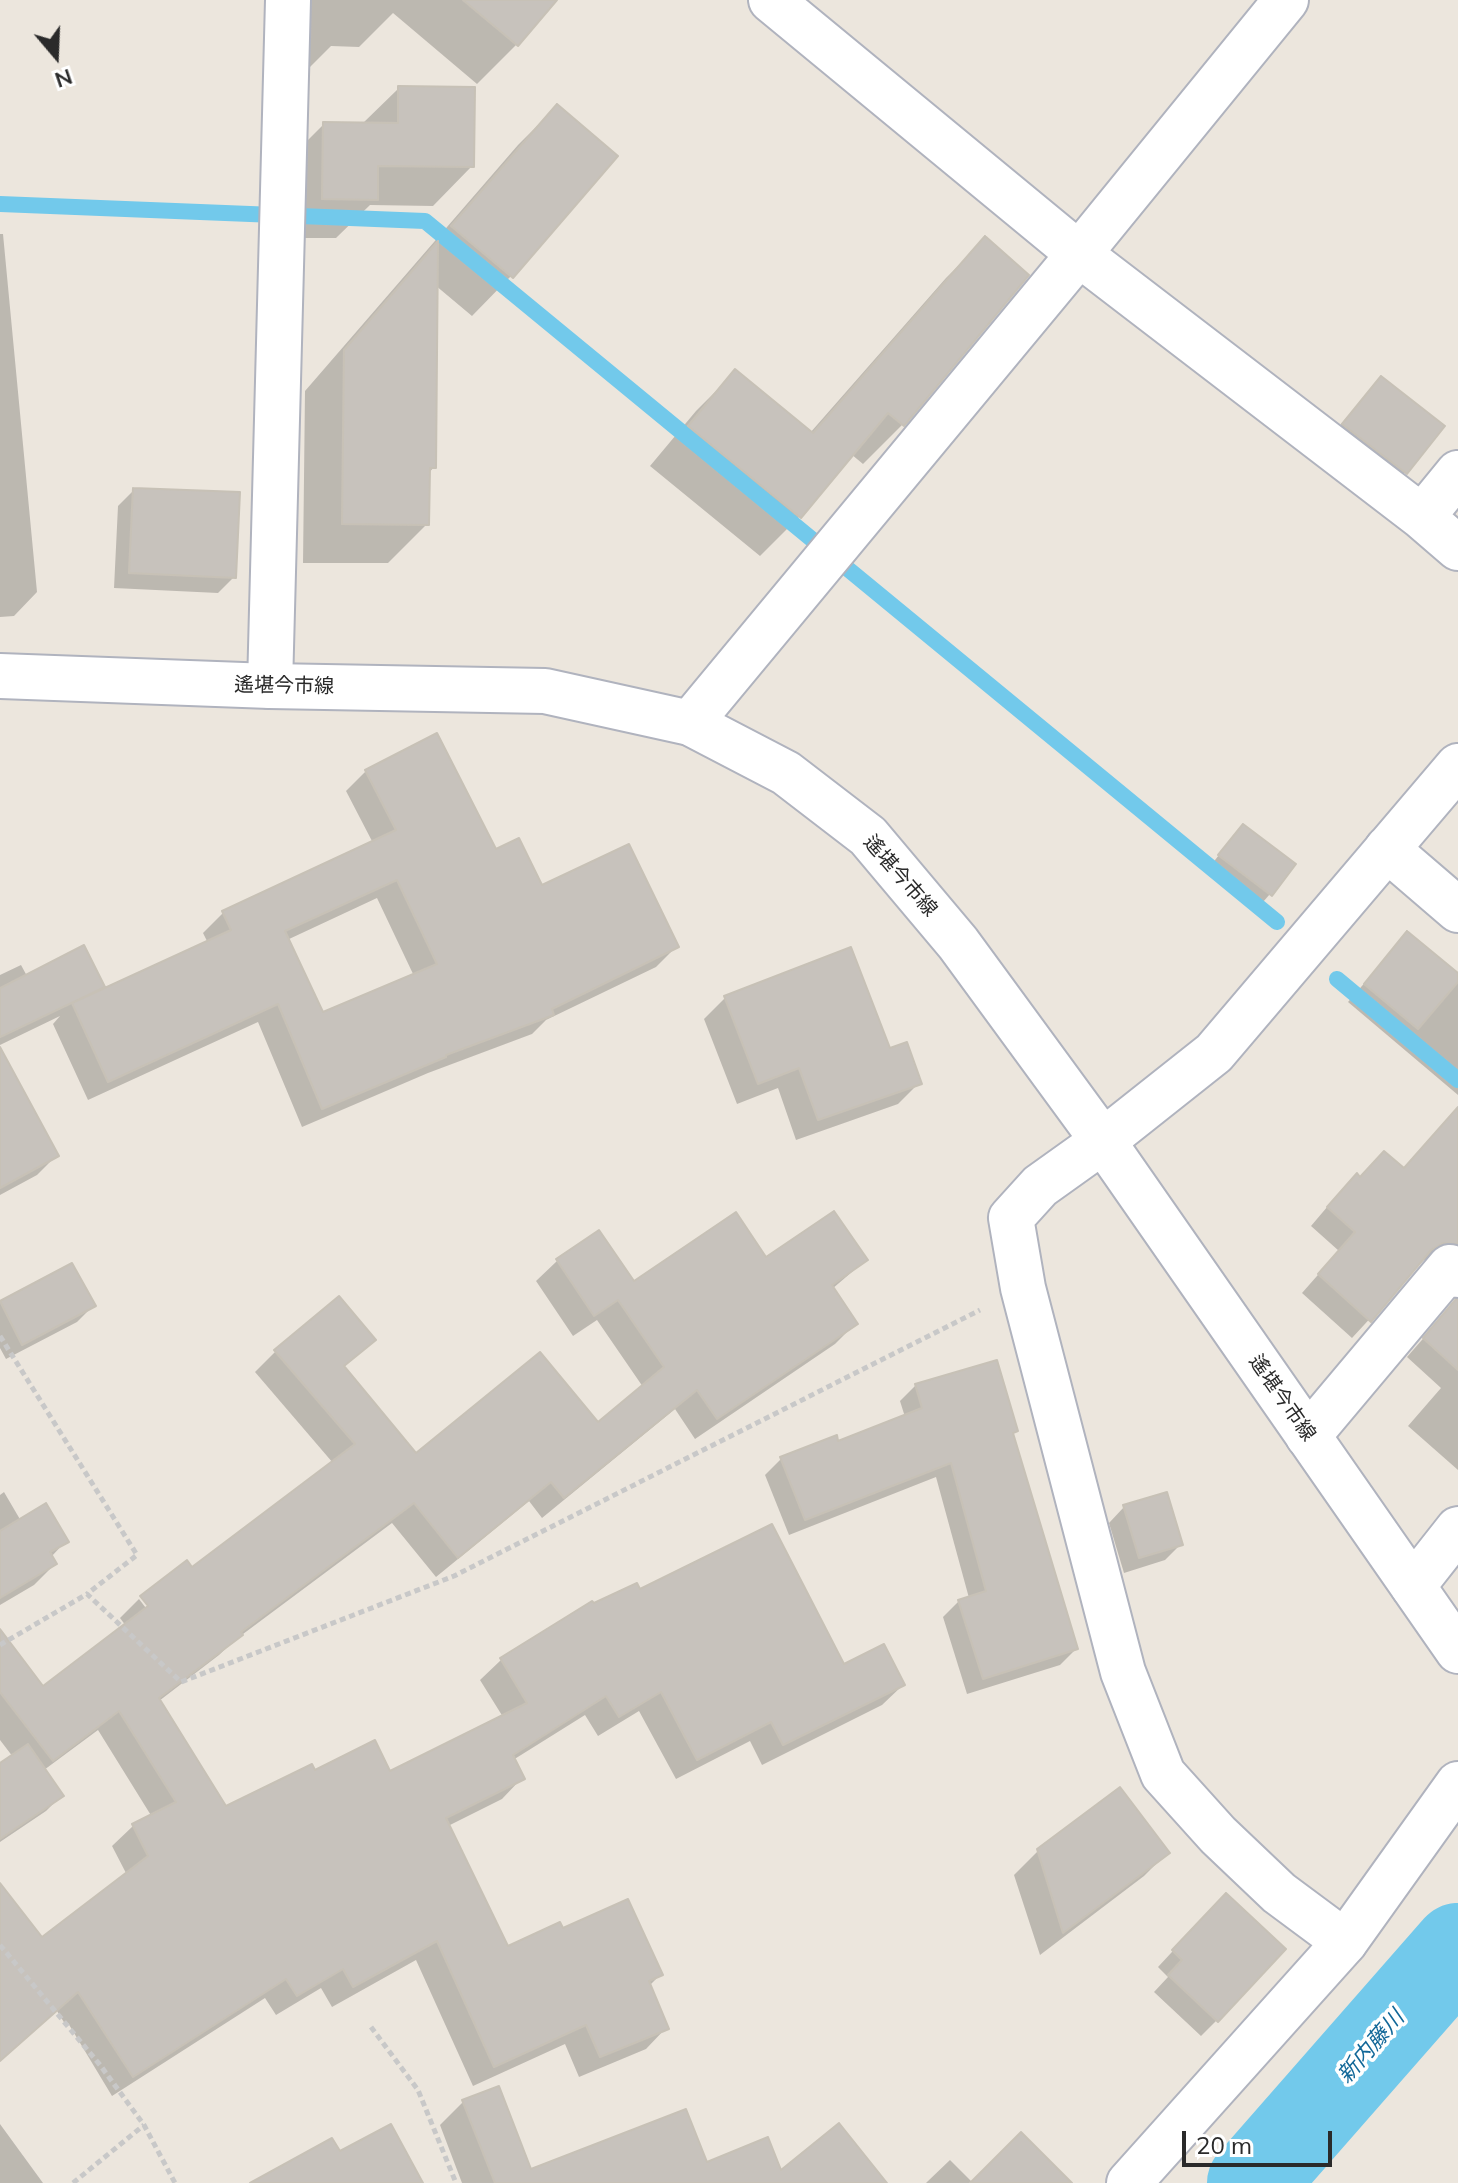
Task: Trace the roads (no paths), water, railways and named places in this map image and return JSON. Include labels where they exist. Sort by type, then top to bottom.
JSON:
[{"type":"street","points":[[270,686],[288,0]]},
{"type":"street","points":[[771,0],[1079,254],[1422,517],[1458,548]]},
{"type":"street","points":[[690,723],[1286,0]]},
{"type":"street","points":[[1422,517],[1458,473]]},
{"type":"street","name":"遙堪今市線","points":[[0,676],[270,686],[545,691],[690,723],[786,773],[868,836],[958,943],[1103,1141],[1458,1651]]},
{"type":"street","points":[[1345,1942],[1279,1893],[1218,1835],[1163,1774],[1123,1672],[1023,1288],[1011,1218],[1040,1186],[1103,1141],[1214,1053],[1458,766]]},
{"type":"street","points":[[1387,849],[1458,910]]},
{"type":"street","points":[[1308,1436],[1450,1267],[1458,1275]]},
{"type":"street","points":[[1413,1586],[1458,1529]]},
{"type":"street","points":[[1129,2183],[1345,1942],[1458,1784]]},
{"type":"waterway","points":[[0,204],[425,221],[1277,922]]},
{"type":"waterway","points":[[1337,979],[1458,1080]]},
{"type":"waterway","name":"新内藤川","points":[[1252,2183],[1458,1948]]}]
